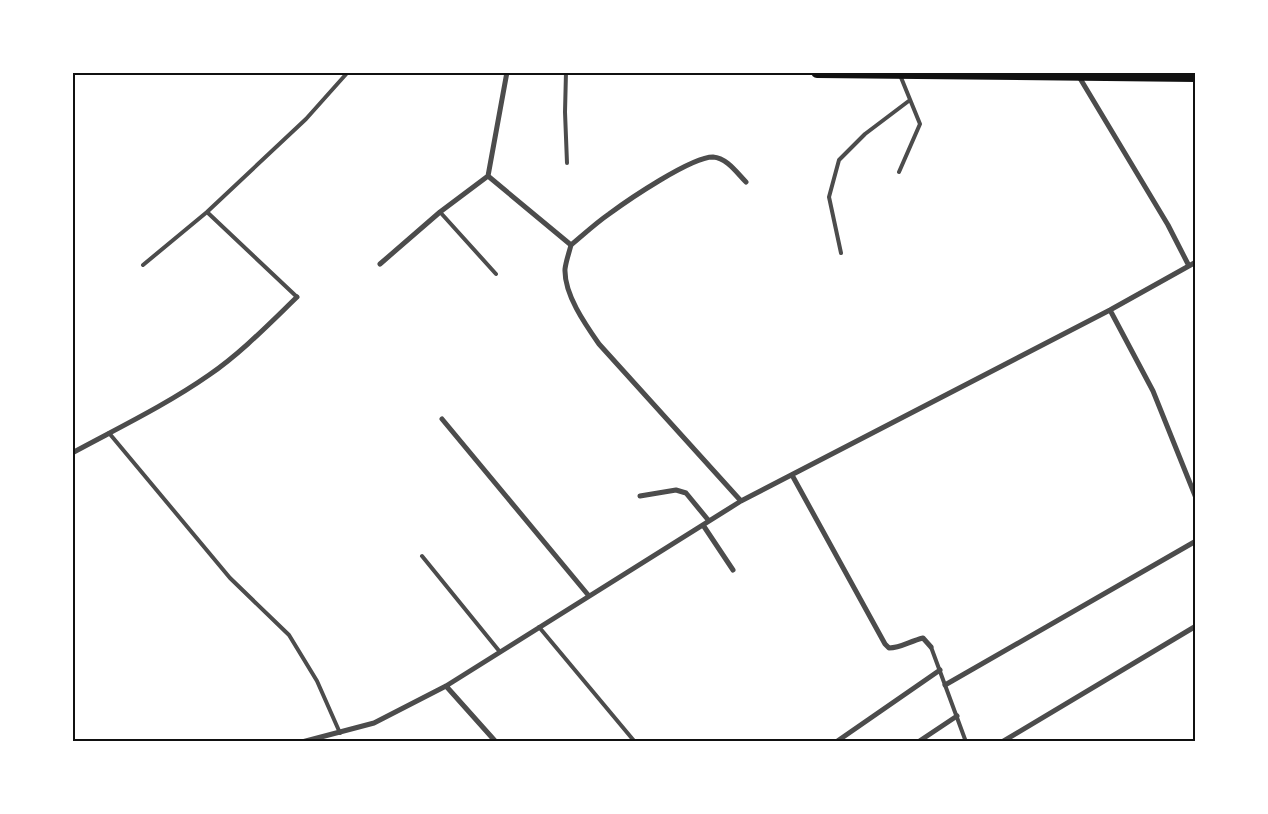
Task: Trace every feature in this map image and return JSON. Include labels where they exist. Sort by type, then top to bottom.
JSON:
[{"type":"main road","points":[[817,72],[1196,76]]},
{"type":"street","points":[[380,264],[440,212],[488,176],[507,72]]},
{"type":"street","points":[[1078,75],[1168,225],[1189,266]]},
{"type":"street","points":[[741,501],[599,344],[588,328],[566,286],[565,268],[571,245],[609,214],[668,176],[695,162],[714,157],[728,163],[746,182]]},
{"type":"street","points":[[488,176],[571,245]]},
{"type":"street","points":[[302,742],[374,723],[446,686],[741,501],[1110,310],[1196,262]]},
{"type":"street","points":[[72,452],[159,406],[208,376],[236,355],[297,297]]},
{"type":"street","points":[[1110,310],[1153,390],[1195,494]]},
{"type":"street","points":[[442,419],[589,596]]},
{"type":"street","points":[[792,475],[885,644],[889,648],[899,648],[911,641],[923,638],[931,647]]},
{"type":"street","points":[[640,496],[676,490],[686,493],[709,521]]},
{"type":"street","points":[[703,525],[733,570]]},
{"type":"street","points":[[945,685],[1196,541]]},
{"type":"street","points":[[1002,742],[1196,626]]},
{"type":"street","points":[[836,742],[940,670]]},
{"type":"street","points":[[446,686],[496,742]]},
{"type":"street","points":[[918,742],[957,716]]},
{"type":"lane","points":[[142,265],[207,212],[306,119],[348,72]]},
{"type":"lane","points":[[566,72],[567,163]]},
{"type":"lane","points":[[899,73],[920,124],[899,172]]},
{"type":"lane","points":[[841,253],[829,197],[839,160],[864,134],[910,100]]},
{"type":"lane","points":[[207,212],[297,297]]},
{"type":"lane","points":[[440,212],[496,274]]},
{"type":"lane","points":[[109,433],[230,578],[289,635],[317,681],[340,733]]},
{"type":"lane","points":[[422,556],[500,652]]},
{"type":"lane","points":[[539,627],[635,742]]},
{"type":"lane","points":[[931,647],[966,742]]}]
